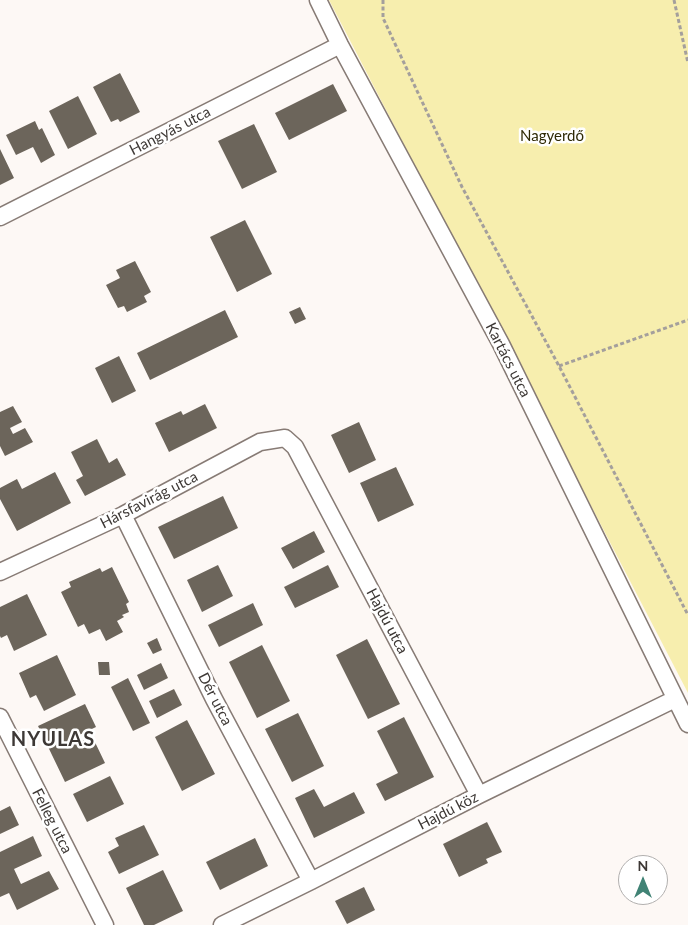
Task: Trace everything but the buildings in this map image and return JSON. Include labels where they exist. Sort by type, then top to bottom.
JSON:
[{"type":"street","name":"Kartács utca","points":[[318,0],[340,45],[501,344],[688,724]]},
{"type":"street","name":"Hangyás utca","points":[[0,217],[340,45]]},
{"type":"street","name":"Hársfavirág utca","points":[[0,572],[123,515],[260,442],[285,438],[295,447]]},
{"type":"street","name":"Hajdú utca","points":[[295,447],[479,795]]},
{"type":"street","name":"Dér utca","points":[[123,515],[214,699],[311,882]]},
{"type":"street","name":"Hajdú köz","points":[[222,925],[675,698]]},
{"type":"street","name":"Felleg utca","points":[[0,717],[105,925]]},
{"type":"path","points":[[383,0],[383,18],[462,187],[559,366],[688,615]]},
{"type":"path","points":[[674,0],[688,63]]},
{"type":"path","points":[[559,366],[688,320]]},
{"type":"green space","name":"Nagyerdő","points":[[329,0],[688,0],[688,693]]},
{"type":"district","name":"NYULAS","points":[[53,740]]}]
